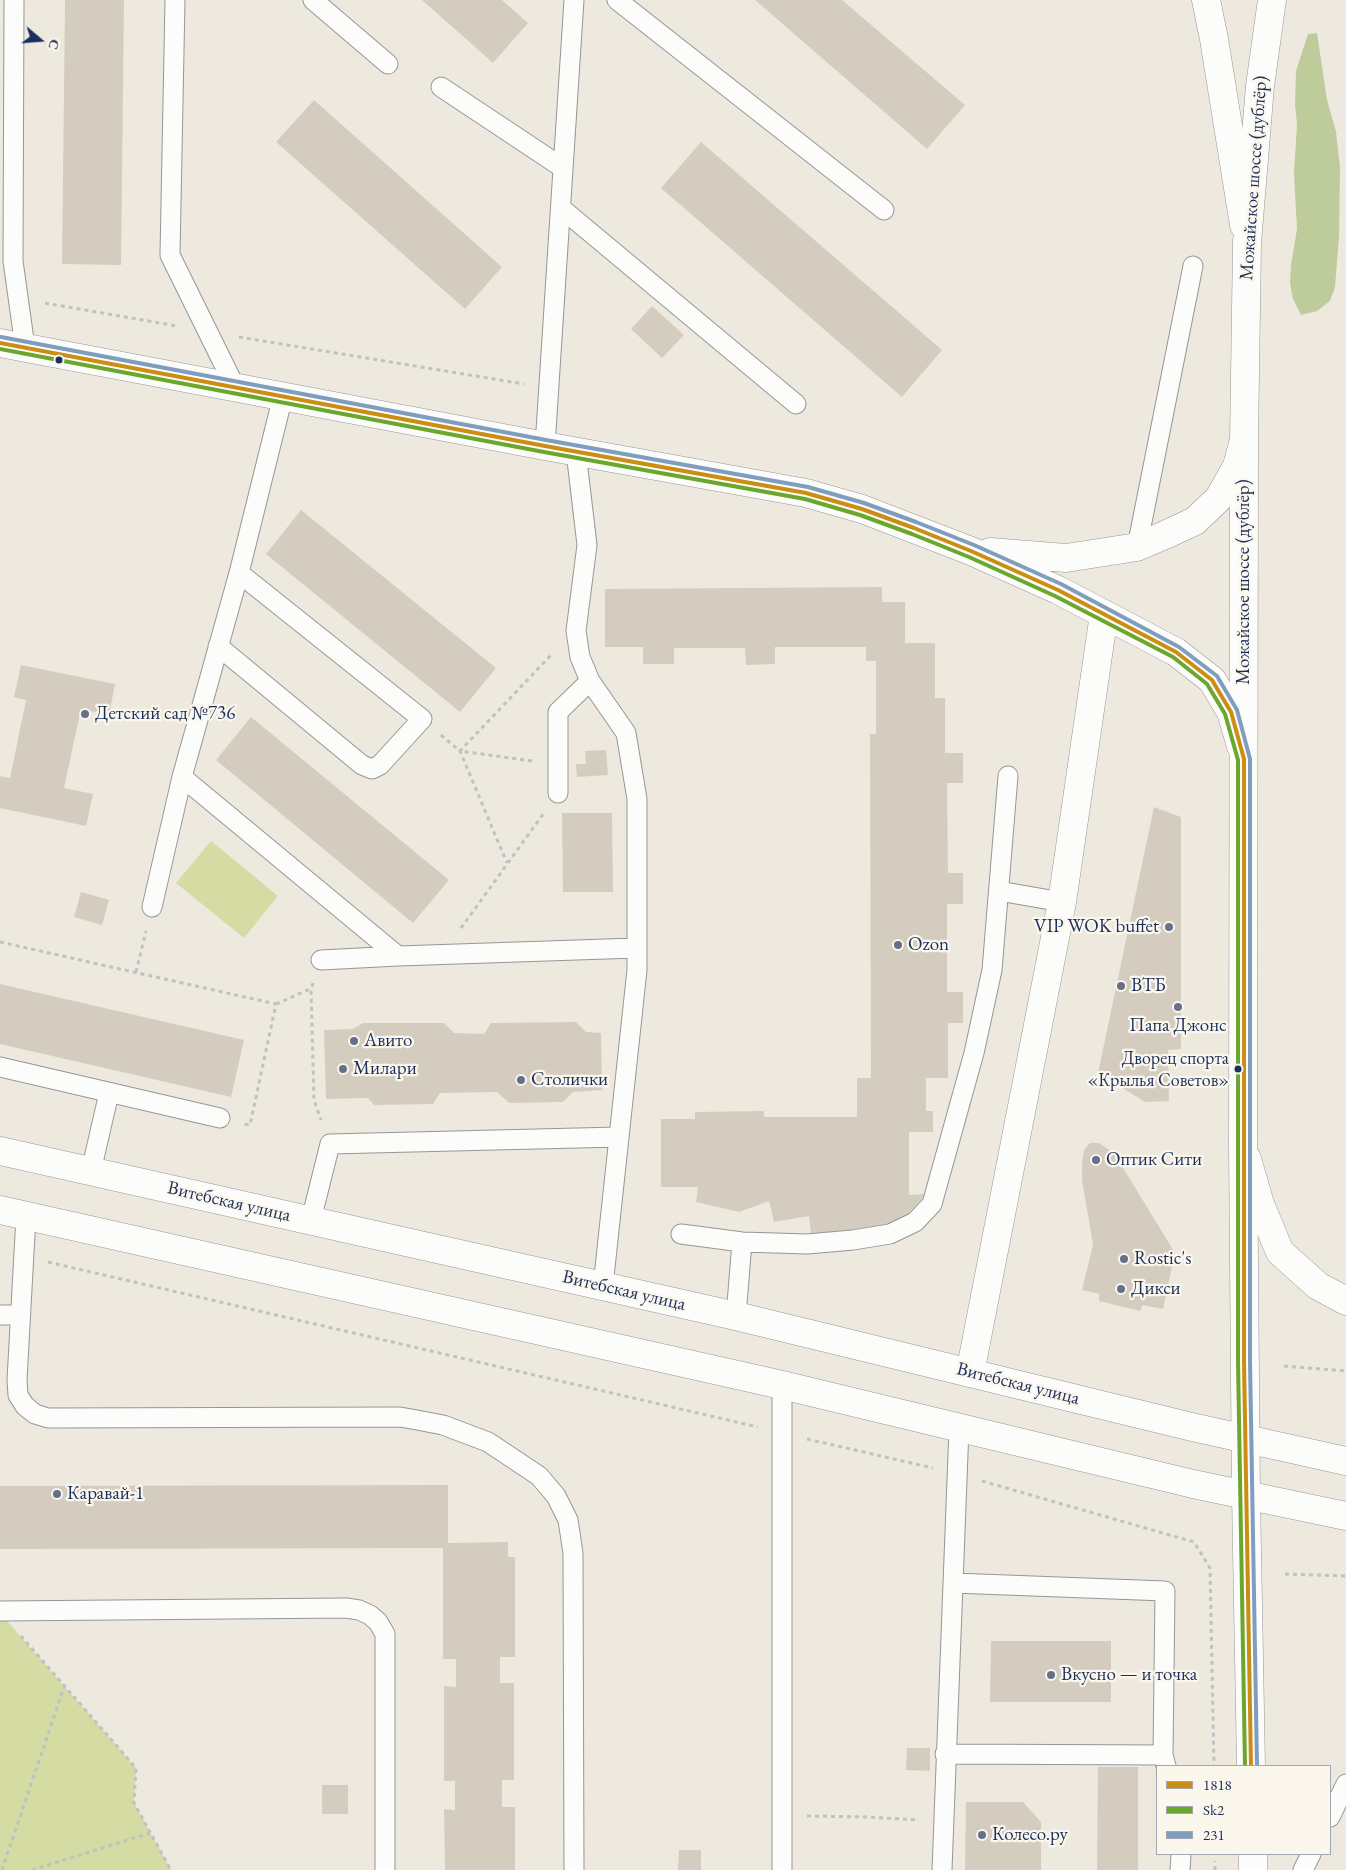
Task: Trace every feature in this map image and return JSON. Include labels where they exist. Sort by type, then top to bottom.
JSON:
[{"type":"main road","points":[[1206,0],[1214,39],[1246,243]]},
{"type":"main road","name":"Можайское шоссе (дублёр)","points":[[1252,1765],[1245,1439],[1243,1146],[1246,243],[1260,86],[1272,0]]},
{"type":"main road","points":[[13,345],[576,452],[806,493],[862,509],[971,551],[1058,590],[1176,652],[1212,680],[1231,712],[1244,759]]},
{"type":"main road","points":[[971,551],[1066,558],[1137,546],[1195,522],[1219,498],[1236,466],[1244,440]]},
{"type":"main road","points":[[970,1373],[1062,902],[1104,614]]},
{"type":"main road","points":[[1243,1146],[1260,1204],[1280,1252],[1318,1286],[1346,1301]]},
{"type":"main road","name":"Витебская улица","points":[[0,1151],[736,1316],[1245,1439],[1346,1461]]},
{"type":"main road","points":[[13,1213],[782,1385],[1246,1495],[1346,1516]]},
{"type":"main road","points":[[1252,1870],[1253,1855]]},
{"type":"lane","points":[[13,345],[18,298],[13,261],[14,0]]},
{"type":"lane","points":[[175,0],[170,255],[235,387]]},
{"type":"lane","points":[[313,0],[388,64]]},
{"type":"lane","points":[[545,446],[574,0]]},
{"type":"lane","points":[[617,0],[884,210]]},
{"type":"lane","points":[[441,87],[563,168]]},
{"type":"lane","points":[[561,208],[796,404]]},
{"type":"lane","points":[[1137,546],[1193,266]]},
{"type":"lane","points":[[152,908],[182,777],[238,573],[282,396]]},
{"type":"lane","points":[[576,452],[587,545],[576,631],[580,657],[590,681],[626,733],[637,799],[637,970],[603,1286]]},
{"type":"lane","points":[[218,646],[362,765],[372,769],[380,765],[422,719],[238,573]]},
{"type":"lane","points":[[558,793],[558,712],[590,681]]},
{"type":"lane","points":[[681,1234],[742,1242],[807,1244],[853,1240],[890,1234],[914,1222],[932,1204],[974,1053],[992,970],[1008,776]]},
{"type":"lane","points":[[182,777],[398,956]]},
{"type":"lane","points":[[999,891],[1062,902]]},
{"type":"lane","points":[[321,960],[636,948]]},
{"type":"lane","points":[[0,1067],[220,1118]]},
{"type":"lane","points":[[91,1171],[109,1093]]},
{"type":"lane","points":[[311,1220],[330,1144],[620,1137]]},
{"type":"lane","points":[[13,1213],[23,1256],[17,1380],[18,1395],[25,1406],[35,1414],[48,1418],[400,1417],[443,1426],[488,1442],[539,1476],[556,1496],[568,1520],[573,1553],[574,1870]]},
{"type":"lane","points":[[736,1316],[742,1242]]},
{"type":"lane","points":[[0,1315],[20,1315]]},
{"type":"lane","points":[[782,1385],[782,1870]]},
{"type":"lane","points":[[942,1870],[959,1428]]},
{"type":"lane","points":[[945,1754],[1164,1761],[1165,1591],[953,1583]]},
{"type":"lane","points":[[0,1611],[346,1608],[359,1610],[370,1616],[378,1622],[385,1634],[385,1870]]},
{"type":"lane","points":[[1331,1814],[1346,1784]]},
{"type":"lane","points":[[1180,1870],[1181,1855]]},
{"type":"lane","points":[[1303,1870],[1310,1855]]},
{"type":"path","points":[[18,298],[208,332],[549,388]]},
{"type":"path","points":[[460,751],[529,678]]},
{"type":"path","points":[[460,751],[516,759]]},
{"type":"path","points":[[460,751],[507,864]]},
{"type":"path","points":[[442,954],[532,829]]},
{"type":"path","points":[[136,972],[152,908]]},
{"type":"path","points":[[0,942],[276,1004],[311,989]]},
{"type":"path","points":[[321,960],[311,989],[314,1100],[330,1144]]},
{"type":"path","points":[[220,1118],[250,1125],[276,1004]]},
{"type":"path","points":[[23,1256],[958,1474],[1194,1542],[1210,1568],[1214,1765]]},
{"type":"path","points":[[1284,1366],[1346,1371]]},
{"type":"path","points":[[1285,1574],[1346,1576]]},
{"type":"path","points":[[19,1635],[136,1768],[134,1803],[171,1870]]},
{"type":"path","points":[[2,1870],[64,1686]]},
{"type":"path","points":[[782,1815],[868,1817],[924,1821]]},
{"type":"path","points":[[32,1870],[150,1833]]},
{"type":"path","points":[[1215,1861],[1215,1870]]},
{"type":"green space","points":[[1317,33],[1327,100],[1336,132],[1340,167],[1339,236],[1335,287],[1330,301],[1317,311],[1301,315],[1293,299],[1290,283],[1297,229],[1294,174],[1297,124],[1295,105],[1296,71],[1308,34]]},
{"type":"green space","points":[[211,841],[278,896],[244,938],[176,883]]},
{"type":"green space","points":[[0,1613],[136,1768],[134,1803],[171,1870],[0,1870]]},
{"type":"building","points":[[65,0],[124,0],[121,265],[62,264]]},
{"type":"building","points":[[422,0],[502,0],[528,23],[493,63]]},
{"type":"building","points":[[755,0],[842,0],[965,105],[927,149]]},
{"type":"building","points":[[314,100],[502,267],[465,309],[276,142]]},
{"type":"building","points":[[701,142],[942,350],[902,397],[661,188]]},
{"type":"building","points":[[652,306],[684,335],[662,358],[631,329]]},
{"type":"building","points":[[301,510],[496,668],[460,712],[266,554]]},
{"type":"building","points":[[882,587],[882,602],[905,602],[905,643],[935,643],[935,698],[945,698],[945,753],[963,753],[963,783],[947,783],[948,873],[963,873],[963,904],[947,904],[947,992],[963,992],[963,1023],[948,1023],[948,1078],[926,1078],[926,1111],[933,1111],[933,1132],[909,1132],[909,1195],[926,1194],[901,1221],[864,1230],[811,1233],[809,1216],[774,1222],[769,1201],[739,1212],[696,1202],[698,1187],[661,1187],[661,1119],[695,1119],[695,1112],[764,1111],[764,1117],[857,1117],[857,1078],[871,1078],[870,734],[876,734],[876,661],[866,661],[866,647],[775,647],[775,664],[746,665],[745,648],[674,648],[674,664],[643,664],[643,647],[605,647],[605,589]]},
{"type":"building","points":[[21,665],[115,684],[109,715],[81,709],[64,788],[93,794],[86,826],[0,808],[0,776],[10,778],[26,700],[14,697]]},
{"type":"building","points":[[251,717],[449,880],[413,923],[216,760]]},
{"type":"building","points":[[606,750],[608,775],[577,777],[576,764],[586,764],[585,751]]},
{"type":"building","points":[[1154,807],[1181,817],[1181,1049],[1168,1050],[1169,1101],[1145,1102],[1098,1073]]},
{"type":"building","points":[[562,813],[612,813],[613,892],[563,892]]},
{"type":"building","points":[[81,892],[109,900],[102,925],[74,917]]},
{"type":"building","points":[[0,984],[244,1040],[231,1097],[0,1044]]},
{"type":"building","points":[[576,1022],[586,1032],[601,1033],[602,1090],[573,1092],[563,1102],[509,1103],[497,1092],[440,1093],[433,1104],[374,1105],[368,1098],[326,1099],[324,1030],[353,1029],[363,1023],[444,1023],[454,1033],[484,1034],[491,1023]]},
{"type":"building","points":[[1090,1143],[1099,1143],[1114,1153],[1175,1253],[1163,1309],[1143,1305],[1140,1311],[1099,1301],[1099,1294],[1082,1290],[1093,1245],[1082,1180],[1084,1150]]},
{"type":"building","points":[[448,1485],[448,1543],[508,1542],[508,1557],[515,1557],[515,1657],[500,1657],[500,1683],[514,1683],[514,1780],[502,1780],[502,1807],[515,1807],[515,1870],[445,1870],[444,1809],[455,1810],[455,1781],[444,1781],[444,1686],[456,1687],[456,1659],[443,1659],[443,1548],[0,1549],[0,1486]]},
{"type":"building","points":[[991,1641],[1111,1641],[1111,1702],[990,1702]]},
{"type":"building","points":[[907,1748],[930,1748],[930,1771],[906,1770]]},
{"type":"building","points":[[1098,1767],[1138,1767],[1138,1870],[1097,1870]]},
{"type":"building","points":[[322,1785],[348,1785],[348,1814],[322,1814]]},
{"type":"building","points":[[966,1802],[1023,1802],[1041,1822],[1041,1870],[965,1870]]},
{"type":"building","points":[[679,1850],[701,1850],[701,1870],[678,1870]]},
{"type":"transit line","name":"231","points":[[1,337],[546,440],[808,487],[864,503],[916,522],[974,545],[1061,584],[1179,647],[1217,676],[1237,710],[1250,759],[1250,1362],[1257,1765]]},
{"type":"transit line","name":"1818","points":[[0,343],[545,446],[806,493],[862,509],[914,528],[1058,590],[1176,652],[1212,680],[1231,712],[1244,759],[1244,1362],[1251,1765]]},
{"type":"transit line","name":"Sk2","points":[[0,349],[544,452],[805,499],[860,515],[912,534],[969,557],[1055,596],[1173,657],[1207,684],[1225,714],[1238,760],[1238,1362],[1245,1765]]},
{"type":"place","name":"Детский сад №736","points":[[85,714]]},
{"type":"place","name":"VIP WOK buffet","points":[[1169,927]]},
{"type":"place","name":"Ozon","points":[[898,945]]},
{"type":"place","name":"ВТБ","points":[[1121,986]]},
{"type":"place","name":"Папа Джонс","points":[[1178,1007]]},
{"type":"place","name":"Авито","points":[[354,1041]]},
{"type":"place","name":"Милари","points":[[343,1069]]},
{"type":"place","name":"Дворец спорта «Крылья Советов»","points":[[1238,1069]]},
{"type":"place","name":"Столички","points":[[521,1080]]},
{"type":"place","name":"Оптик Сити","points":[[1096,1160]]},
{"type":"place","name":"Rostic's","points":[[1124,1259]]},
{"type":"place","name":"Дикси","points":[[1121,1289]]},
{"type":"place","name":"Каравай-1","points":[[57,1494]]},
{"type":"place","name":"Вкусно — и точка","points":[[1051,1675]]},
{"type":"place","name":"Колесо.ру","points":[[982,1835]]}]
